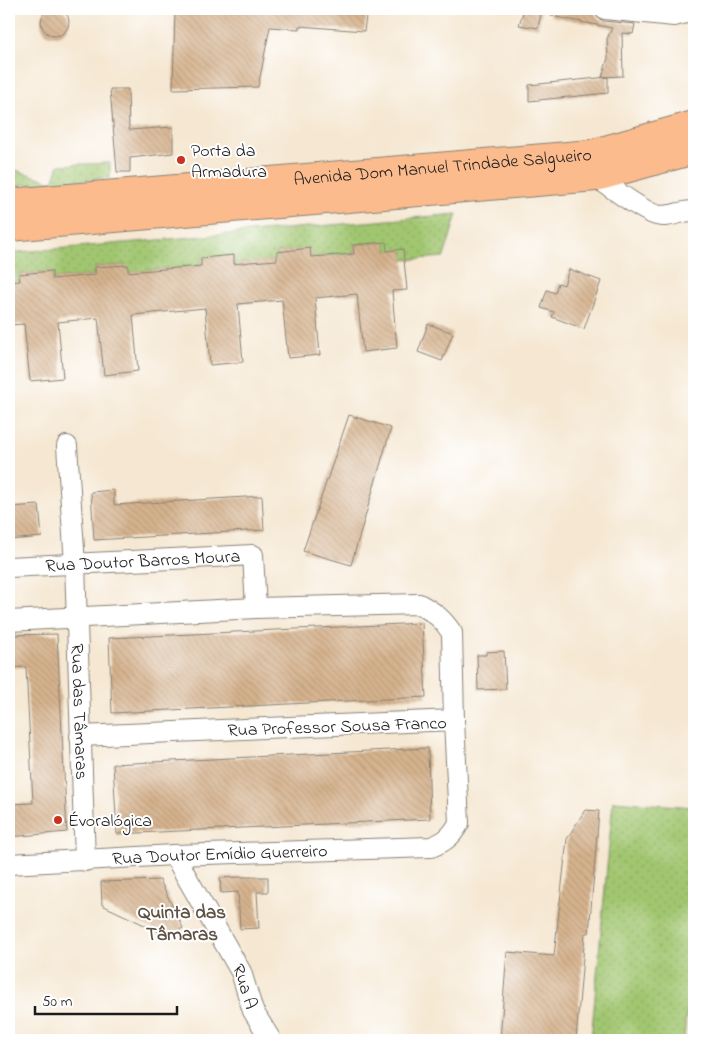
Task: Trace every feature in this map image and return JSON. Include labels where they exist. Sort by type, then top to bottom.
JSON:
[{"type":"main road","name":"Avenida Dom Manuel Trindade Salgueiro","points":[[9,203],[591,154],[694,125]]},
{"type":"main road","name":"Avenida Dom Manuel Trindade Salgueiro","points":[[9,227],[596,177],[694,150]]},
{"type":"street","points":[[615,9],[674,16],[694,11]]},
{"type":"street","points":[[596,177],[656,215],[672,216],[688,211],[694,212]]},
{"type":"street","name":"Rua das Tâmaras","points":[[67,446],[75,564],[85,861]]},
{"type":"street","name":"Rua Doutor Barros Moura","points":[[9,567],[253,556],[256,608]]},
{"type":"street","points":[[9,621],[256,608],[419,604],[433,611],[445,622],[452,633],[454,720]]},
{"type":"street","name":"Rua Professor Sousa Franco","points":[[80,736],[454,720],[459,823],[453,834],[444,842],[431,847]]},
{"type":"street","name":"Rua Doutor Emídio Guerreiro","points":[[9,864],[174,855],[431,847]]},
{"type":"street","name":"Rua A","points":[[174,855],[241,972],[253,1011],[271,1040]]},
{"type":"green space","points":[[110,163],[110,178],[9,186],[9,168],[53,182],[59,165]]},
{"type":"green space","points":[[457,214],[444,257],[404,260],[403,250],[387,251],[386,242],[353,245],[354,254],[311,257],[309,249],[277,252],[277,260],[234,264],[234,255],[201,258],[201,266],[128,272],[127,265],[95,267],[95,275],[52,279],[52,271],[19,274],[20,281],[9,282],[9,253]]},
{"type":"green space","points":[[613,801],[694,807],[694,919],[684,1040],[591,1040]]},
{"type":"building","points":[[55,8],[65,12],[69,22],[65,32],[55,36],[45,32],[41,22],[45,12]]},
{"type":"building","points":[[175,9],[367,9],[364,31],[299,26],[299,29],[270,27],[258,87],[173,89]]},
{"type":"building","points":[[524,9],[542,9],[538,28],[519,25]]},
{"type":"building","points":[[551,9],[593,9],[598,18],[603,21],[635,24],[633,34],[622,33],[623,76],[602,77],[608,58],[607,39],[612,28],[551,16]]},
{"type":"building","points":[[608,77],[608,93],[529,101],[529,85]]},
{"type":"building","points":[[110,89],[128,89],[129,130],[173,127],[173,153],[130,158],[130,172],[117,172]]},
{"type":"building","points":[[386,242],[387,251],[403,249],[407,290],[392,291],[397,348],[363,352],[357,294],[315,298],[320,355],[288,358],[282,300],[238,304],[243,362],[210,365],[205,308],[133,315],[138,371],[104,375],[98,318],[58,322],[63,378],[30,381],[24,324],[9,325],[9,282],[20,281],[19,274],[52,271],[52,279],[95,275],[95,267],[128,265],[128,272],[201,266],[201,258],[234,255],[234,264],[277,260],[277,252],[310,248],[311,257],[354,254],[353,245]]},
{"type":"building","points":[[569,269],[601,281],[584,329],[552,317],[554,312],[541,308],[547,290],[555,293],[558,283],[564,285]]},
{"type":"building","points":[[428,324],[453,333],[442,361],[418,352]]},
{"type":"building","points":[[349,415],[391,428],[351,565],[303,551]]},
{"type":"building","points":[[114,490],[114,505],[262,496],[264,530],[94,540],[91,492]]},
{"type":"building","points":[[39,505],[42,537],[9,540],[9,507]]},
{"type":"building","points":[[422,623],[426,697],[112,713],[109,638]]},
{"type":"building","points":[[57,634],[67,832],[9,837],[9,804],[33,803],[26,667],[9,668],[9,635]]},
{"type":"building","points":[[504,651],[506,689],[478,690],[477,655],[486,655],[486,652]]},
{"type":"building","points":[[428,748],[430,819],[117,834],[113,764]]},
{"type":"building","points":[[585,810],[599,811],[589,933],[585,933],[576,1040],[500,1040],[507,952],[554,956],[567,839]]},
{"type":"building","points":[[268,877],[268,892],[257,892],[259,928],[240,929],[238,892],[221,893],[220,878]]},
{"type":"building","points":[[160,880],[183,928],[168,936],[102,905],[101,882]]},
{"type":"place","name":"Porta da Armadura","points":[[181,160]]},
{"type":"place","name":"Évoralógica","points":[[58,820]]},
{"type":"district","name":"Quinta das Tâmaras","points":[[182,922]]}]
